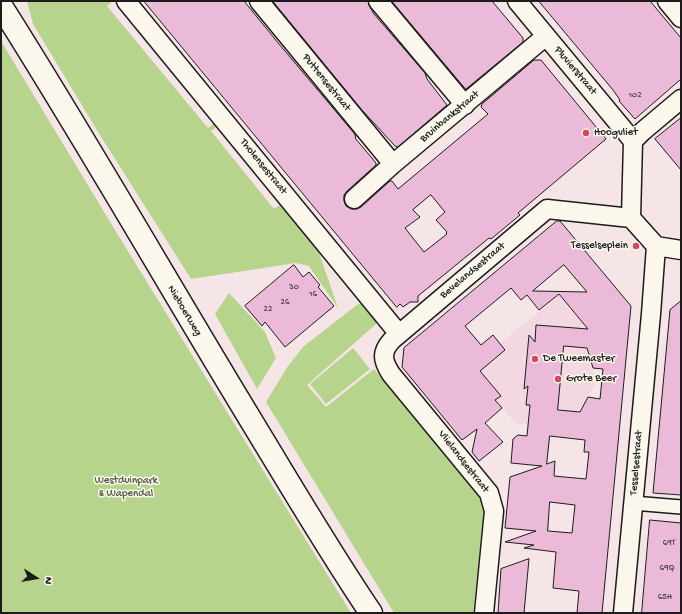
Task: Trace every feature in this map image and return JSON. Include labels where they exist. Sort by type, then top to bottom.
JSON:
[{"type":"street","name":"Tholensestraat","points":[[126,1],[399,334]]},
{"type":"street","name":"Puttensestraat","points":[[259,1],[393,164]]},
{"type":"street","points":[[378,1],[465,105]]},
{"type":"street","name":"Pluvierstraat","points":[[517,1],[633,141]]},
{"type":"street","points":[[667,1],[681,18]]},
{"type":"street","name":"Nieboerweg","points":[[1,6],[43,72],[183,309],[345,574],[371,613]]},
{"type":"street","name":"Bruinbankstraat","points":[[354,199],[393,164],[546,36]]},
{"type":"street","points":[[681,99],[633,141],[632,218],[656,246],[681,250]]},
{"type":"street","name":"Bevelandsestraat","points":[[399,334],[547,209],[632,218]]},
{"type":"street","name":"Tesselsestraat","points":[[623,613],[656,246]]},
{"type":"street","name":"Vlielandsestraat","points":[[399,334],[387,345],[384,352],[386,365],[485,487],[492,501],[494,511],[484,613]]},
{"type":"street","points":[[633,503],[681,507]]},
{"type":"shaded area","name":"De Tweemaster","points":[[559,295],[583,324],[581,348],[586,349],[596,383],[579,411],[575,411],[573,430],[517,424],[468,370]]},
{"type":"green space","points":[[27,1],[109,1],[111,3],[107,6],[208,128],[217,121],[220,124],[211,131],[274,209],[284,202],[316,244],[338,308],[309,266],[296,263],[191,279],[103,140],[33,24]]},
{"type":"green space","name":"Westduinpark & Wapendal","points":[[1,41],[118,235],[351,613],[1,613]]},
{"type":"green space","points":[[229,293],[265,332],[276,358],[257,389],[215,314]]},
{"type":"green space","points":[[358,304],[365,304],[377,320],[376,324],[307,385],[326,407],[374,369],[476,492],[484,507],[473,613],[394,613],[266,402],[288,366],[303,347]]},
{"type":"green space","points":[[353,348],[370,369],[326,404],[310,384]]},
{"type":"building","points":[[144,1],[244,1],[354,133],[355,138],[376,163],[376,165],[344,195],[346,206],[351,209],[361,207],[390,181],[392,181],[398,189],[488,114],[481,107],[482,104],[534,60],[541,60],[606,139],[518,213],[520,215],[491,239],[489,238],[418,296],[418,302],[410,302],[403,307],[400,304],[397,307]],"holes":[[[431,195],[445,212],[436,220],[447,232],[447,234],[424,252],[405,228],[420,217],[413,210]]]},
{"type":"building","points":[[273,1],[368,1],[374,14],[425,73],[427,79],[447,105],[398,147],[395,146],[362,110]]},
{"type":"building","points":[[392,1],[492,1],[523,38],[523,42],[466,89]]},
{"type":"building","points":[[539,1],[650,1],[681,38],[681,79],[635,119],[619,101],[620,100],[613,90]]},
{"type":"building","points":[[681,118],[681,170],[655,139]]},
{"type":"building","points":[[557,221],[560,221],[631,306],[602,613],[577,613],[579,591],[553,588],[556,552],[524,548],[534,545],[505,542],[536,531],[505,528],[510,477],[542,466],[511,463],[513,439],[518,435],[527,436],[530,405],[526,405],[528,386],[524,389],[529,335],[535,342],[536,325],[588,329],[559,294],[539,310],[527,295],[521,300],[511,288],[465,326],[481,345],[493,335],[505,350],[480,371],[501,396],[495,400],[502,408],[485,423],[503,442],[479,461],[472,452],[477,429],[462,440],[402,367],[404,348]],"holes":[[[564,265],[587,292],[533,291]],[[564,346],[587,348],[593,368],[603,369],[600,399],[588,397],[580,412],[558,410]],[[550,436],[585,440],[584,452],[589,452],[586,479],[554,476],[555,461],[547,464]],[[550,502],[575,505],[572,533],[548,531]]]},
{"type":"building","points":[[294,265],[303,277],[309,272],[320,285],[318,287],[334,306],[285,347],[265,322],[262,326],[245,306]]},
{"type":"building","points":[[681,301],[681,495],[653,493],[670,310]]},
{"type":"building","points":[[650,520],[681,523],[681,613],[642,613]]},
{"type":"building","points":[[529,559],[524,613],[498,613],[501,569]]},
{"type":"place","name":"Hoogvliet","points":[[586,133]]},
{"type":"place","name":"Tesselseplein","points":[[636,246]]},
{"type":"place","name":"De Tweemaster","points":[[535,359]]},
{"type":"place","name":"Grote Beer","points":[[558,379]]}]
